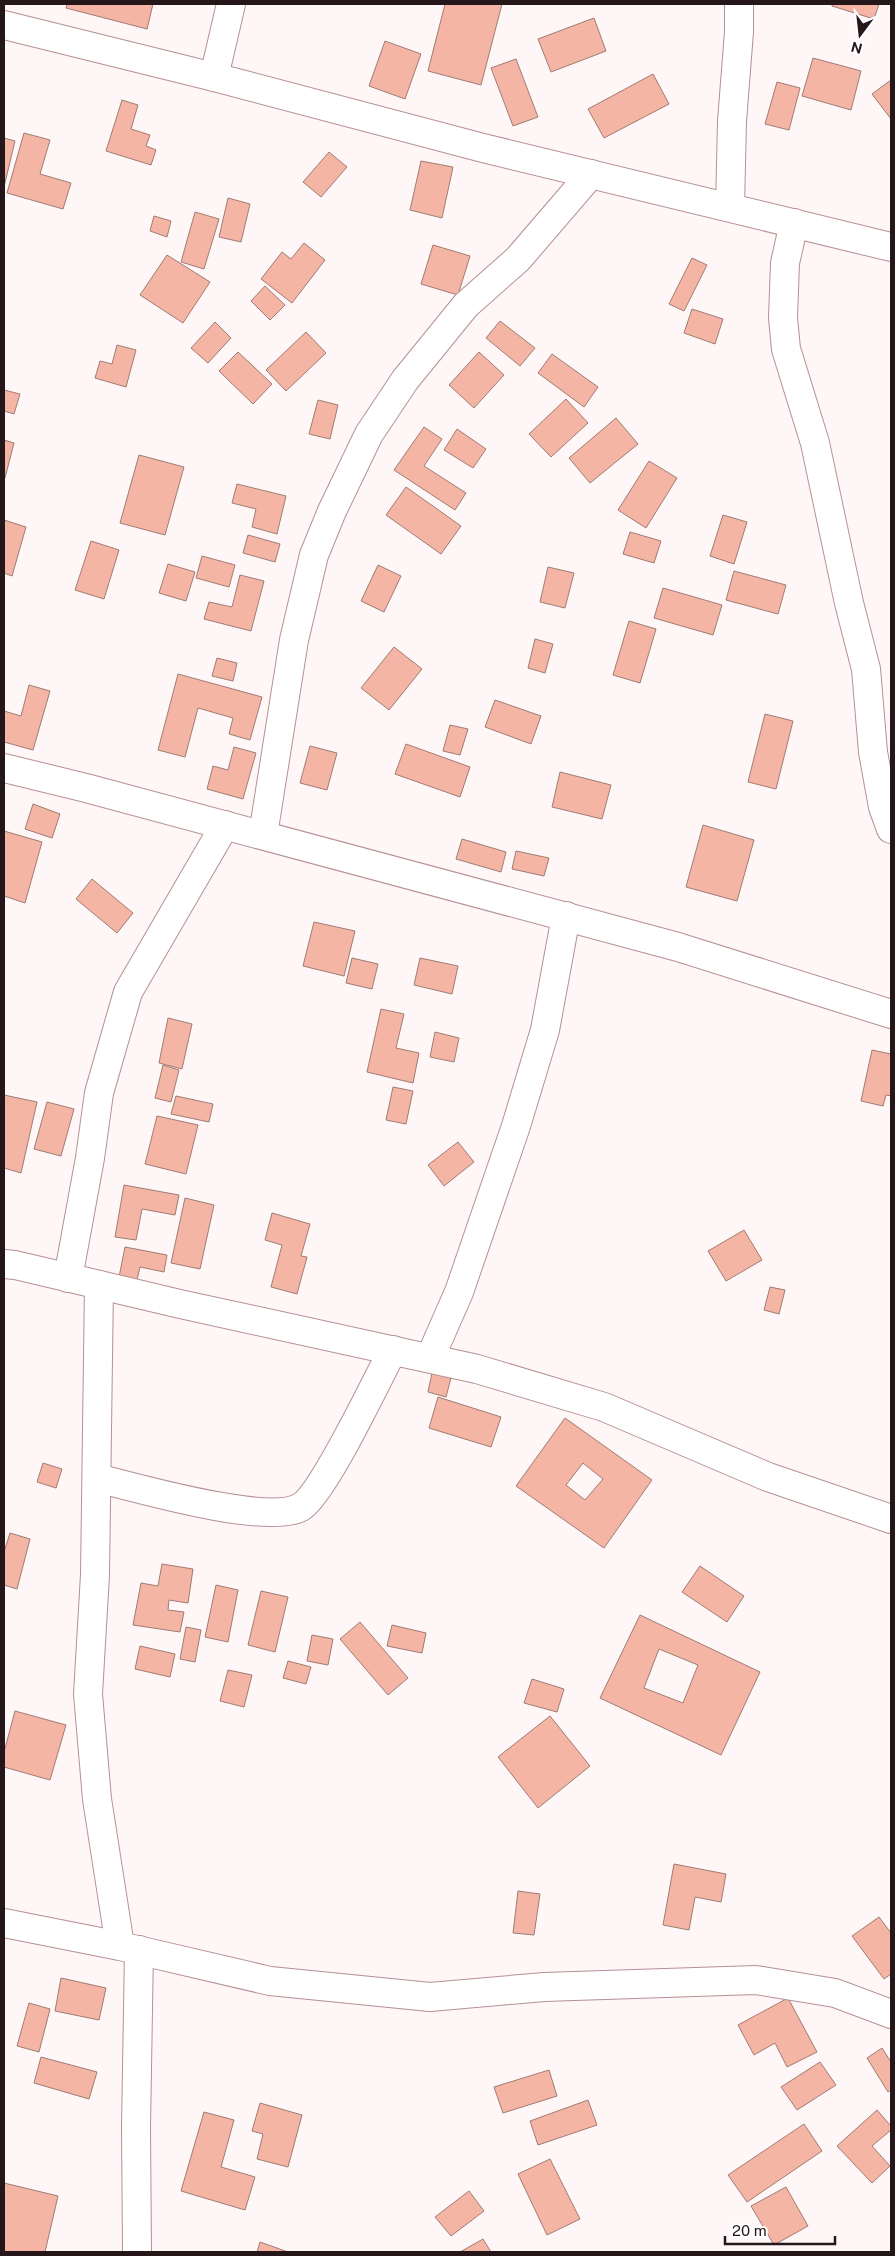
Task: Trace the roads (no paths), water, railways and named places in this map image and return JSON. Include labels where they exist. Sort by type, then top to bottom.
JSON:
[{"type":"street","points":[[214,77],[231,4]]},
{"type":"street","points":[[730,207],[732,121],[739,32],[739,4]]},
{"type":"street","points":[[4,25],[214,77],[483,148],[891,247]]},
{"type":"street","points":[[263,835],[294,640],[314,555],[332,511],[369,434],[405,380],[466,306],[518,258],[592,174]]},
{"type":"street","points":[[794,223],[786,263],[783,318],[786,349],[815,443],[849,603],[866,669],[873,752],[883,807],[891,829]]},
{"type":"street","points":[[4,768],[263,835],[678,947],[891,1014]]},
{"type":"street","points":[[68,1278],[90,1158],[99,1093],[128,992],[225,825]]},
{"type":"street","points":[[430,1358],[459,1292],[521,1109],[545,1030],[566,916]]},
{"type":"street","points":[[4,1264],[476,1368],[604,1406],[768,1477],[891,1520]]},
{"type":"street","points":[[99,1285],[95,1575],[88,1694],[98,1799],[130,1948],[136,2128],[137,2252]]},
{"type":"street","points":[[97,1478],[215,1506],[280,1513],[302,1506],[324,1480],[393,1350]]},
{"type":"street","points":[[4,1922],[130,1948],[270,1981],[430,1997],[544,1987],[756,1980],[836,1993],[891,2014]]}]
